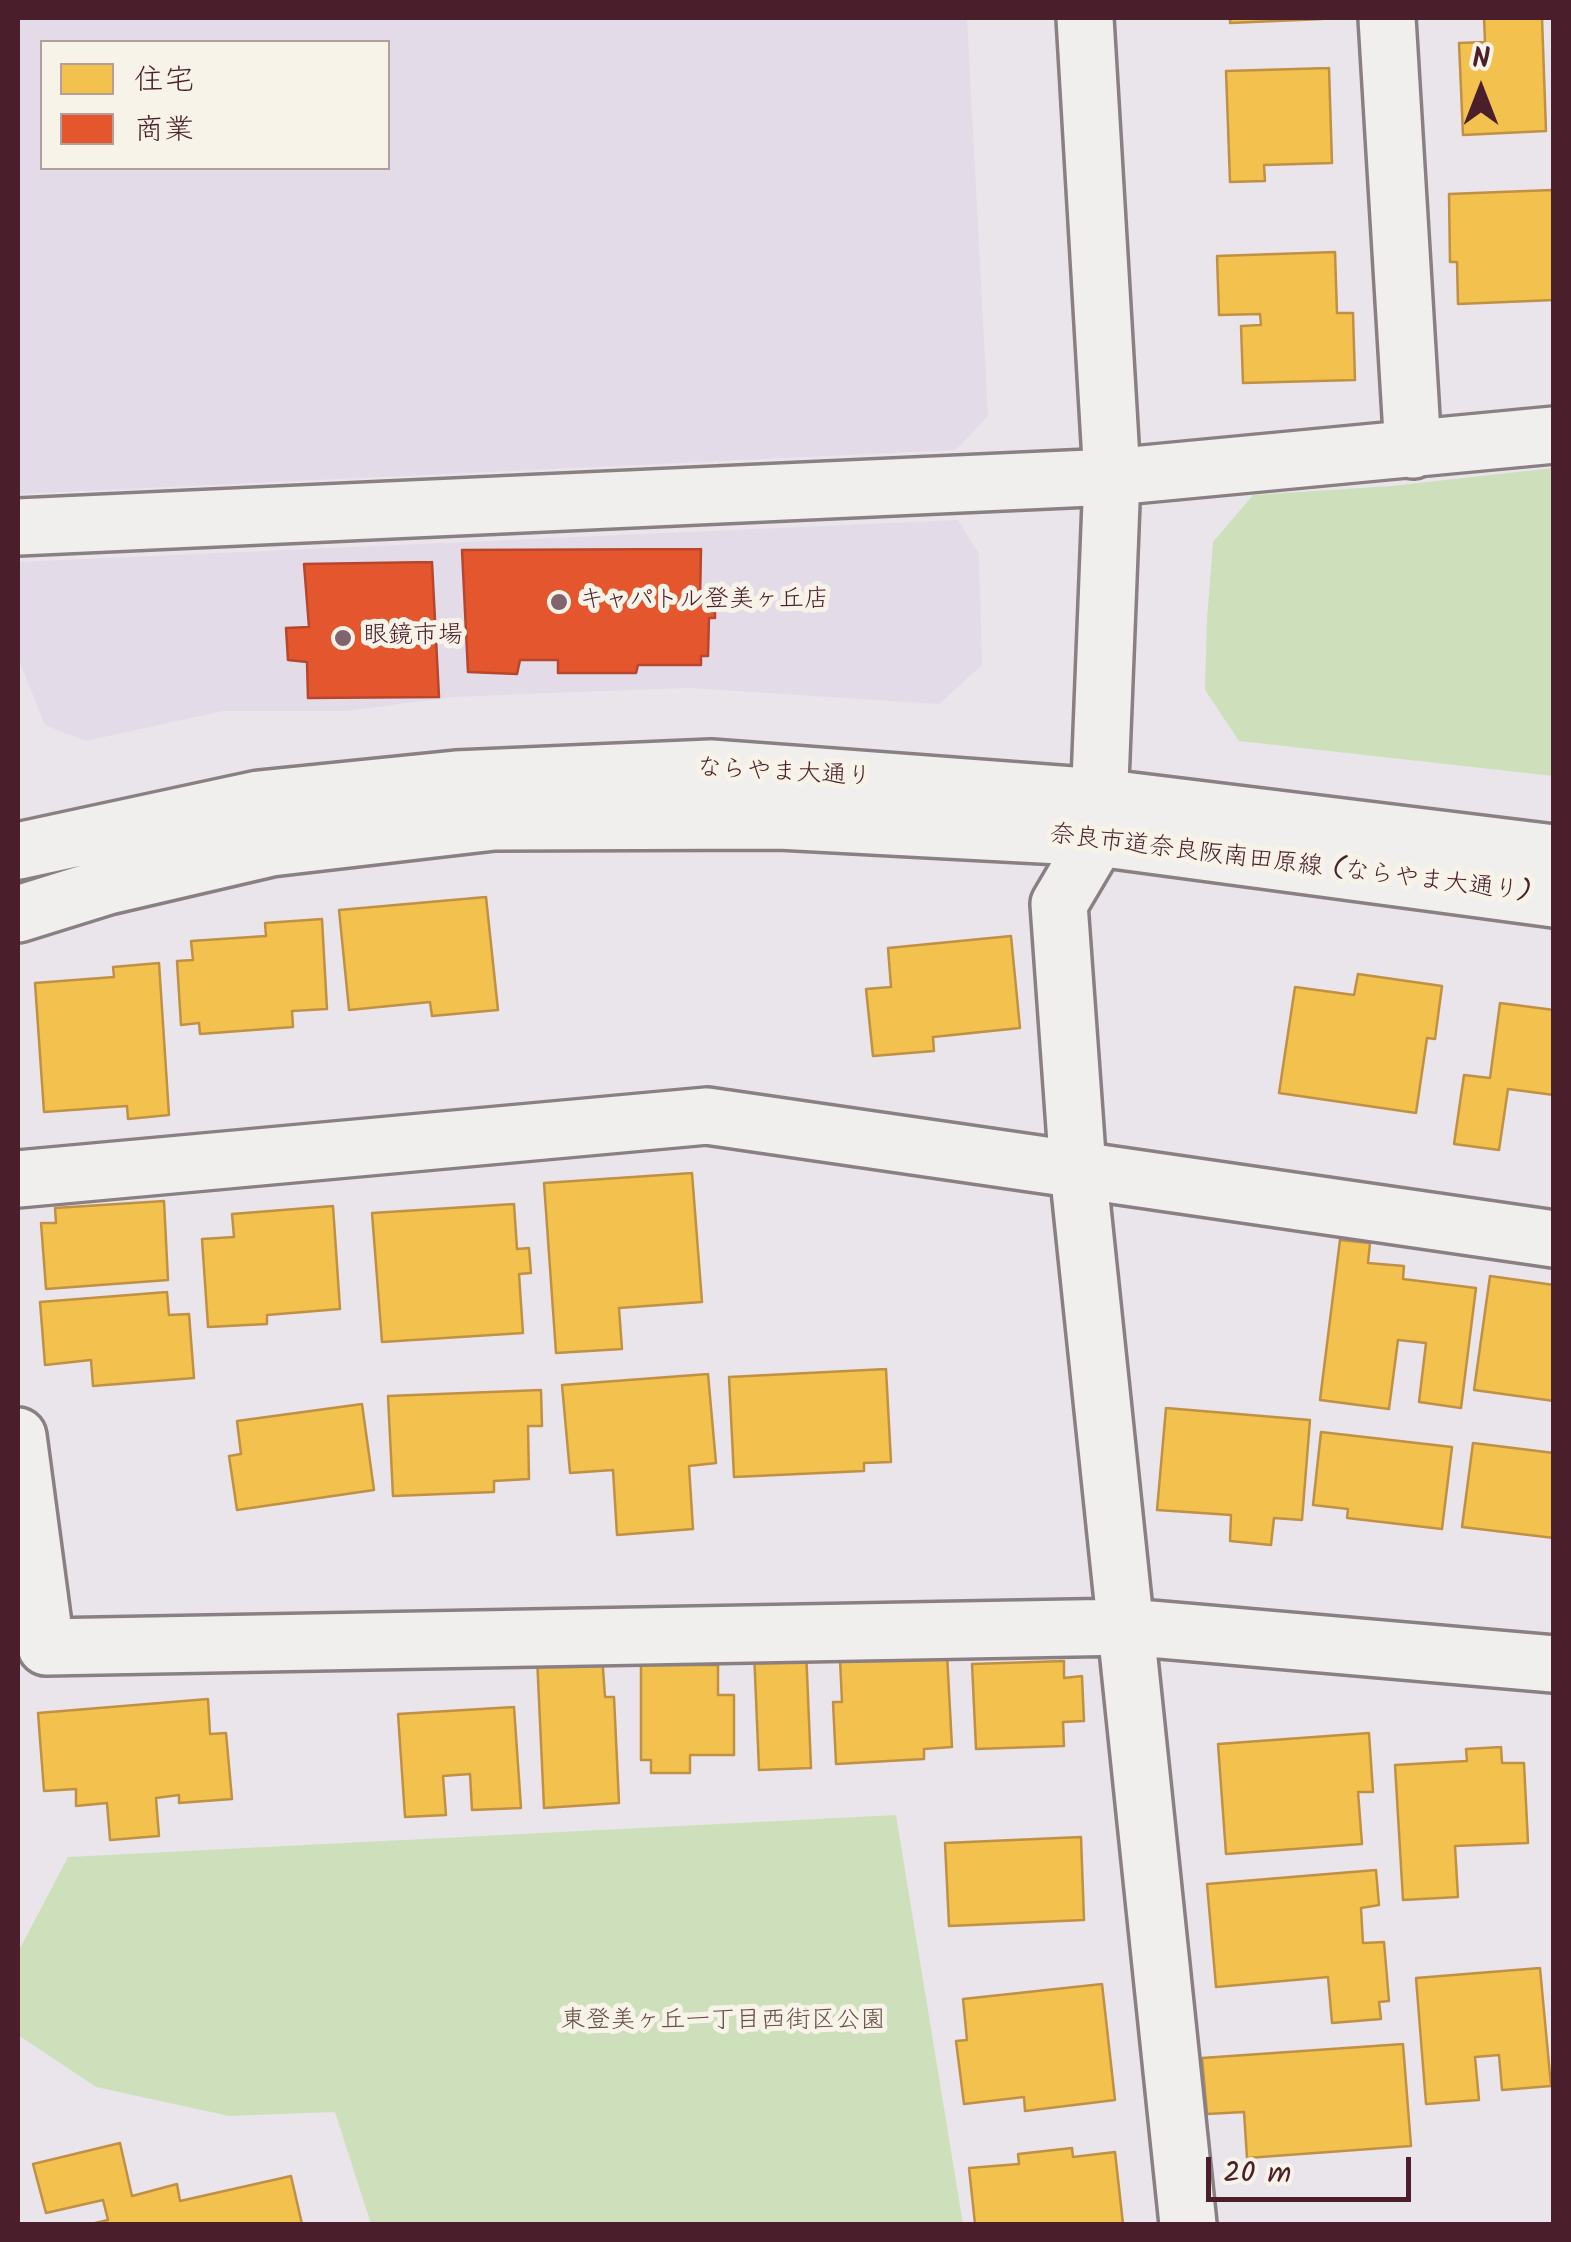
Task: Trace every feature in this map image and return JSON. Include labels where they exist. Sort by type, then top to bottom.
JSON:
[{"type":"street","points":[[1085,18],[1112,477],[1098,817],[1059,904],[1078,1170],[1188,2224]]},
{"type":"street","points":[[1387,18],[1413,450]]},
{"type":"street","points":[[18,527],[1112,477],[1554,435]]},
{"type":"street","name":"ならやま大通り","points":[[18,851],[259,799],[456,779],[711,768],[1098,817],[1554,853]]},
{"type":"street","name":"奈良市道奈良阪南田原線 (ならやま大通り)","points":[[18,914],[108,886],[271,848],[494,822],[1098,817],[1554,899]]},
{"type":"street","points":[[18,1179],[707,1116],[1554,1240]]},
{"type":"street","points":[[18,1436],[32,1656],[1126,1626],[1554,1664]]},
{"type":"shaded area","points":[[18,18],[967,18],[988,416],[956,450],[18,494]]},
{"type":"shaded area","points":[[958,520],[979,554],[982,665],[939,704],[689,688],[523,694],[454,697],[345,711],[223,711],[85,741],[45,725],[18,658],[18,562]]},
{"type":"green space","points":[[1553,468],[1553,776],[1239,741],[1205,690],[1207,619],[1213,542],[1253,495],[1391,486]]},
{"type":"green space","name":"東登美ヶ丘一丁目西街区公園","points":[[896,1815],[963,2224],[371,2224],[335,2112],[229,2116],[96,2087],[18,2035],[18,1952],[68,1857]]},
{"type":"building: 住宅","points":[[1230,18],[1322,18],[1322,19],[1230,23]]},
{"type":"building: 住宅","points":[[1484,18],[1542,18],[1546,131],[1463,135],[1459,43],[1485,42]]},
{"type":"building: 住宅","points":[[1329,68],[1332,163],[1264,165],[1265,181],[1230,182],[1226,71]]},
{"type":"building: 住宅","points":[[1552,190],[1554,300],[1458,304],[1457,262],[1450,262],[1449,194]]},
{"type":"building: 住宅","points":[[1335,252],[1337,313],[1353,313],[1355,380],[1243,383],[1241,326],[1261,325],[1260,314],[1219,315],[1217,256]]},
{"type":"building: 住宅","points":[[486,897],[498,1010],[432,1016],[430,1002],[349,1010],[339,910]]},
{"type":"building: 住宅","points":[[322,919],[327,1009],[292,1011],[293,1027],[200,1034],[199,1023],[181,1025],[177,961],[193,960],[191,941],[266,936],[265,923]]},
{"type":"building: 住宅","points":[[1011,936],[1020,1028],[933,1037],[934,1051],[873,1056],[866,989],[891,987],[888,948]]},
{"type":"building: 住宅","points":[[159,963],[169,1115],[128,1119],[127,1106],[44,1112],[35,983],[114,977],[113,967]]},
{"type":"building: 住宅","points":[[1358,974],[1442,986],[1435,1039],[1427,1038],[1416,1113],[1279,1093],[1295,987],[1354,995]]},
{"type":"building: 住宅","points":[[1500,1003],[1554,1010],[1554,1095],[1508,1089],[1499,1150],[1454,1144],[1464,1075],[1490,1078]]},
{"type":"building: 住宅","points":[[692,1173],[702,1302],[619,1308],[622,1349],[556,1353],[544,1183]]},
{"type":"building: 住宅","points":[[164,1201],[168,1280],[46,1289],[41,1223],[56,1223],[55,1208]]},
{"type":"building: 住宅","points":[[514,1204],[517,1249],[529,1248],[531,1273],[519,1274],[523,1333],[382,1342],[372,1213]]},
{"type":"building: 住宅","points":[[333,1206],[340,1309],[267,1315],[267,1324],[208,1327],[202,1239],[234,1237],[232,1214]]},
{"type":"building: 住宅","points":[[1340,1240],[1370,1243],[1368,1263],[1404,1266],[1403,1279],[1476,1288],[1461,1408],[1419,1402],[1426,1343],[1398,1340],[1389,1409],[1320,1400]]},
{"type":"building: 住宅","points":[[1490,1276],[1554,1285],[1554,1401],[1474,1390]]},
{"type":"building: 住宅","points":[[167,1292],[169,1315],[189,1314],[194,1378],[93,1386],[91,1360],[45,1365],[40,1302]]},
{"type":"building: 住宅","points":[[886,1369],[891,1462],[864,1463],[864,1471],[734,1477],[729,1377]]},
{"type":"building: 住宅","points":[[708,1374],[716,1463],[689,1466],[693,1529],[617,1535],[613,1470],[570,1473],[562,1385]]},
{"type":"building: 住宅","points":[[541,1390],[542,1426],[528,1426],[529,1479],[494,1481],[494,1492],[393,1496],[388,1396]]},
{"type":"building: 住宅","points":[[362,1404],[374,1490],[237,1510],[229,1456],[241,1454],[237,1421]]},
{"type":"building: 住宅","points":[[1166,1408],[1310,1420],[1302,1520],[1274,1518],[1271,1545],[1230,1541],[1231,1515],[1157,1510]]},
{"type":"building: 住宅","points":[[1321,1432],[1452,1447],[1442,1529],[1347,1518],[1348,1509],[1313,1505]]},
{"type":"building: 住宅","points":[[1473,1443],[1554,1453],[1554,1538],[1462,1527]]},
{"type":"building: 住宅","points":[[806,1649],[811,1768],[759,1770],[754,1651]]},
{"type":"building: 住宅","points":[[602,1654],[605,1697],[614,1697],[619,1803],[544,1808],[537,1657]]},
{"type":"building: 住宅","points":[[947,1654],[952,1747],[924,1749],[924,1759],[836,1764],[833,1702],[842,1702],[840,1659]]},
{"type":"building: 住宅","points":[[1064,1661],[1064,1678],[1082,1676],[1084,1721],[1063,1722],[1064,1746],[976,1749],[972,1664]]},
{"type":"building: 住宅","points":[[641,1665],[718,1665],[718,1695],[734,1695],[734,1755],[690,1755],[690,1773],[651,1773],[651,1760],[641,1760]]},
{"type":"building: 住宅","points":[[208,1699],[210,1734],[226,1733],[232,1799],[179,1803],[179,1795],[156,1798],[159,1836],[110,1840],[107,1803],[76,1806],[76,1789],[44,1791],[38,1713]]},
{"type":"building: 住宅","points":[[514,1707],[521,1808],[472,1810],[470,1774],[443,1776],[446,1815],[405,1817],[398,1714]]},
{"type":"building: 住宅","points":[[1369,1733],[1373,1792],[1358,1792],[1362,1844],[1226,1854],[1218,1744]]},
{"type":"building: 住宅","points":[[1501,1747],[1502,1763],[1524,1763],[1528,1843],[1455,1846],[1458,1897],[1403,1900],[1395,1765],[1467,1761],[1466,1749]]},
{"type":"building: 住宅","points":[[1081,1837],[1084,1920],[949,1926],[945,1843]]},
{"type":"building: 住宅","points":[[1376,1870],[1379,1905],[1361,1908],[1363,1943],[1384,1942],[1389,2001],[1379,2002],[1381,2019],[1332,2023],[1328,1977],[1216,1987],[1207,1884]]},
{"type":"building: 住宅","points":[[1540,1968],[1551,2086],[1502,2090],[1499,2055],[1475,2057],[1479,2100],[1426,2104],[1416,1978]]},
{"type":"building: 住宅","points":[[1102,1984],[1115,2100],[1025,2111],[1024,2097],[964,2104],[956,2041],[967,2040],[963,1999]]},
{"type":"building: 住宅","points":[[1403,2044],[1411,2146],[1247,2158],[1244,2112],[1207,2114],[1202,2058]]},
{"type":"building: 住宅","points":[[120,2143],[132,2196],[177,2184],[180,2201],[291,2176],[302,2224],[91,2224],[108,2220],[103,2200],[46,2213],[33,2164]]},
{"type":"building: 住宅","points":[[1072,2148],[1073,2157],[1115,2152],[1123,2224],[975,2224],[969,2168],[1019,2164],[1018,2154]]},
{"type":"building: 商業","points":[[701,549],[700,600],[715,603],[715,618],[709,618],[708,656],[701,656],[701,665],[638,665],[636,673],[558,673],[558,660],[520,660],[517,674],[468,672],[462,550]]},
{"type":"building: 商業","points":[[432,562],[439,697],[308,698],[307,662],[288,660],[286,628],[309,627],[304,564]]},
{"type":"place","name":"キャパトル登美ヶ丘店","points":[[559,602]]},
{"type":"place","name":"眼鏡市場","points":[[343,638]]}]
